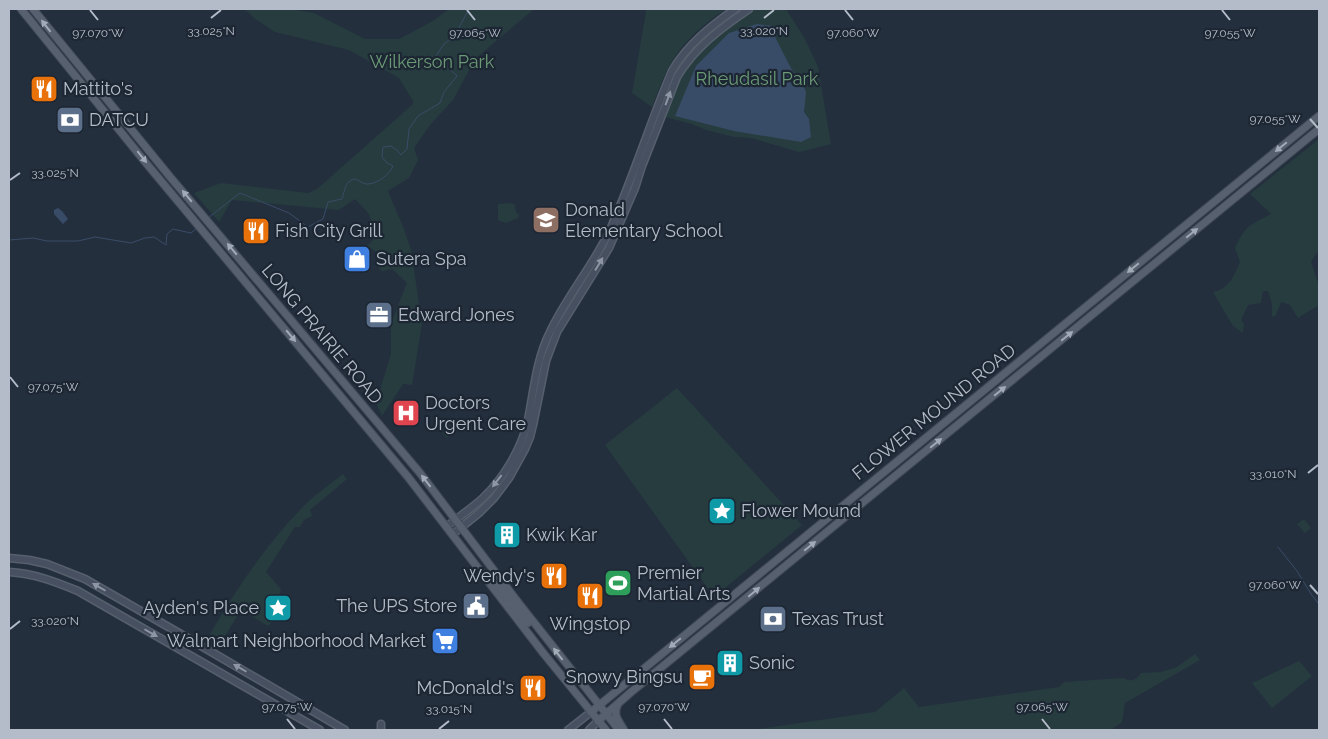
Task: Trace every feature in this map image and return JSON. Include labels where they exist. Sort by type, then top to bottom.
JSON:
[{"type":"main road","name":"LONG PRAIRIE ROAD","points":[[21,9],[194,220],[394,458],[544,654],[606,730]]},
{"type":"main road","name":"LONG PRAIRIE ROAD","points":[[33,9],[80,68],[420,474],[517,602],[619,730]]},
{"type":"main road","points":[[627,197],[666,86],[677,62],[703,34],[735,9]]},
{"type":"main road","points":[[453,534],[484,509],[510,478],[527,435],[535,379],[541,354],[550,332],[602,245],[627,197],[682,68],[702,44],[749,9]]},
{"type":"main road","name":"FLOWER MOUND ROAD","points":[[568,730],[1319,116]]},
{"type":"main road","name":"FLOWER MOUND ROAD","points":[[588,730],[618,703],[1319,129]]},
{"type":"main road","points":[[447,526],[485,496],[508,466],[527,435]]},
{"type":"main road","points":[[9,558],[47,564],[85,579],[345,730]]},
{"type":"main road","points":[[9,572],[38,577],[78,591],[320,730]]},
{"type":"main road","points":[[485,576],[492,578],[510,600],[517,602]]},
{"type":"main road","points":[[506,604],[514,606],[536,633],[547,639]]},
{"type":"main road","points":[[702,622],[709,630]]},
{"type":"main road","points":[[618,703],[615,714],[624,730]]},
{"type":"green space","name":"Wilkerson Park","points":[[245,9],[292,9],[314,13],[365,39],[399,39],[433,21],[449,9],[534,9],[475,59],[453,100],[430,125],[414,148],[418,160],[409,178],[388,191],[411,250],[422,324],[412,385],[403,384],[382,416],[376,403],[391,354],[391,323],[407,283],[392,269],[382,271],[377,266],[383,256],[367,246],[377,236],[369,214],[355,199],[339,210],[232,200],[219,222],[194,193],[221,183],[308,193],[317,189],[413,104],[413,101],[399,78],[349,50],[275,32],[254,18]]},
{"type":"green space","points":[[644,9],[726,9],[700,28],[679,51],[667,70],[652,107],[632,93],[646,12]]},
{"type":"green space","name":"Rheudasil Park","points":[[753,9],[786,9],[805,39],[818,67],[831,144],[799,152],[751,138],[734,137],[706,130],[665,117],[684,72],[707,42]]},
{"type":"green space","points":[[1318,140],[1319,251],[1311,262],[1319,286],[1319,305],[1298,318],[1290,305],[1281,302],[1276,315],[1272,317],[1272,304],[1268,291],[1263,291],[1261,303],[1248,305],[1241,320],[1244,324],[1243,333],[1233,326],[1213,292],[1227,285],[1236,272],[1240,262],[1235,248],[1245,230],[1271,214],[1250,194]]},
{"type":"green space","points":[[511,203],[515,205],[516,212],[519,215],[518,218],[506,223],[498,220],[498,205]]},
{"type":"green space","points":[[677,388],[802,525],[714,597],[605,445]]},
{"type":"green space","points":[[448,424],[455,430],[447,438],[442,433],[441,428]]},
{"type":"green space","points":[[343,474],[347,479],[310,510],[312,516],[304,520],[300,527],[295,527],[266,572],[281,589],[280,598],[284,607],[268,626],[241,610],[217,649],[205,643],[237,590],[287,524],[306,504]]},
{"type":"green space","points":[[1304,519],[1311,528],[1305,533],[1297,524]]},
{"type":"green space","points":[[1195,654],[1200,660],[1125,703],[1122,722],[1111,730],[751,730],[875,712],[904,688],[919,707],[1059,687],[1064,682],[1123,678],[1133,680],[1141,673],[1161,672],[1177,667]]},
{"type":"green space","points":[[1299,661],[1312,676],[1272,708],[1252,683]]},
{"type":"water","name":"Rheudasil Park","points":[[757,24],[772,26],[775,37],[792,70],[801,80],[806,92],[804,112],[809,119],[811,137],[801,142],[734,131],[675,116],[696,66],[729,33]]},
{"type":"water","points":[[58,208],[68,219],[63,224],[54,214],[54,210]]},
{"type":"waterway","points":[[208,218],[240,193],[289,213],[308,227],[323,219],[328,202],[342,199],[346,186],[352,179],[368,184],[383,178],[393,166],[382,157],[383,147],[391,146],[401,155],[407,149],[409,129],[418,116],[440,103],[444,92],[457,76],[436,56],[444,44],[455,35],[469,9]]},
{"type":"waterway","points":[[9,240],[33,238],[47,241],[78,241],[95,237],[131,243],[154,237],[166,245],[167,234],[173,229],[191,233],[197,228]]},
{"type":"waterway","points":[[1278,547],[1319,604]]},
{"type":"place","name":"Mattito's","points":[[44,89]]},
{"type":"place","name":"DATCU","points":[[70,120]]},
{"type":"place","name":"Donald Elementary School","points":[[546,220]]},
{"type":"place","name":"Fish City Grill","points":[[256,231]]},
{"type":"place","name":"Sutera Spa","points":[[357,259]]},
{"type":"place","name":"Edward Jones","points":[[379,315]]},
{"type":"place","name":"Doctors Urgent Care","points":[[406,413]]},
{"type":"place","name":"Flower Mound","points":[[722,511]]},
{"type":"place","name":"Kwik Kar","points":[[507,535]]},
{"type":"place","name":"Wendy's","points":[[554,576]]},
{"type":"place","name":"Premier Martial Arts","points":[[618,583]]},
{"type":"place","name":"Wingstop","points":[[590,596]]},
{"type":"place","name":"The UPS Store","points":[[476,606]]},
{"type":"place","name":"Ayden's Place","points":[[278,608]]},
{"type":"place","name":"Texas Trust","points":[[773,619]]},
{"type":"place","name":"Walmart Neighborhood Market","points":[[445,641]]},
{"type":"place","name":"Sonic","points":[[730,663]]},
{"type":"place","name":"Snowy Bingsu","points":[[702,677]]},
{"type":"place","name":"McDonald's","points":[[533,688]]}]
